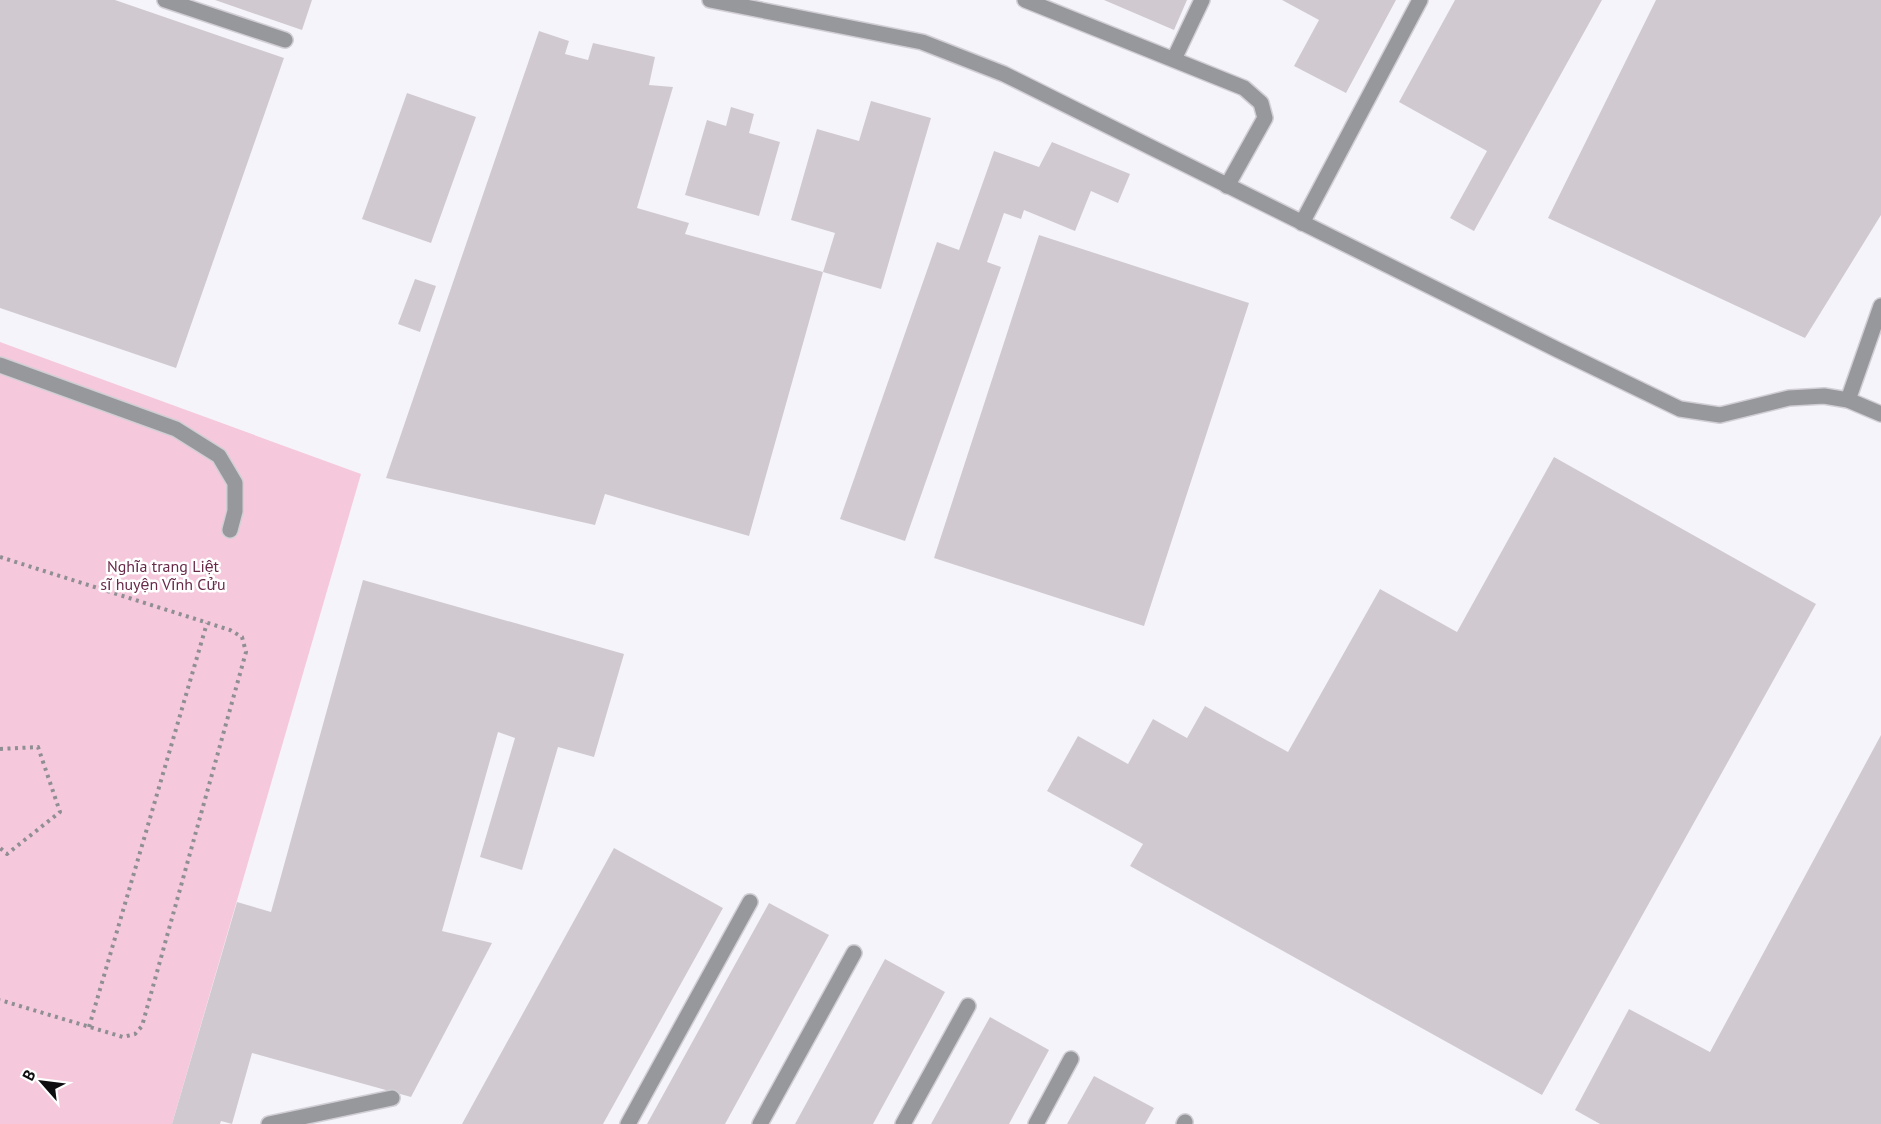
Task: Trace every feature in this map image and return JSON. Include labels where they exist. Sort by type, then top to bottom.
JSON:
[{"type":"street","points":[[165,0],[285,40]]},
{"type":"street","points":[[710,0],[922,42],[1004,75],[1680,409],[1720,415],[1789,398],[1824,396],[1848,400],[1881,414]]},
{"type":"street","points":[[1025,0],[1244,88],[1262,103],[1265,118],[1227,186]]},
{"type":"street","points":[[1174,59],[1202,0]]},
{"type":"street","points":[[1302,223],[1420,0]]},
{"type":"street","points":[[1848,400],[1881,306]]},
{"type":"street","points":[[0,365],[176,429],[219,456],[235,483],[235,511],[230,530]]},
{"type":"street","points":[[628,1124],[750,902]]},
{"type":"street","points":[[760,1124],[854,953]]},
{"type":"street","points":[[903,1124],[968,1006]]},
{"type":"street","points":[[1036,1124],[1071,1059]]},
{"type":"street","points":[[269,1124],[392,1098]]},
{"type":"path","points":[[0,557],[230,630],[242,637],[246,652],[142,1026],[135,1034],[123,1037],[0,1000]]},
{"type":"path","points":[[89,1027],[207,623]]},
{"type":"path","points":[[0,749],[38,747],[60,812],[7,854],[0,848]]},
{"type":"green space","name":"Nghĩa trang Liệt sĩ huyện Vĩnh Cửu","points":[[0,342],[361,474],[172,1124],[0,1124]]},
{"type":"building","points":[[0,0],[115,0],[284,58],[176,368],[0,308]]},
{"type":"building","points":[[215,0],[312,0],[302,30]]},
{"type":"building","points":[[1104,0],[1187,0],[1174,30]]},
{"type":"building","points":[[1282,0],[1396,0],[1346,93],[1294,66],[1319,20]]},
{"type":"building","points":[[1455,0],[1602,0],[1474,231],[1450,218],[1487,151],[1399,102]]},
{"type":"building","points":[[1656,0],[1881,0],[1881,215],[1805,338],[1548,218]]},
{"type":"building","points":[[539,31],[569,41],[565,54],[588,60],[593,43],[655,57],[649,85],[673,87],[637,208],[689,223],[685,234],[823,272],[749,536],[605,494],[595,525],[386,478]]},
{"type":"building","points":[[407,93],[476,117],[431,243],[362,219]]},
{"type":"building","points":[[871,101],[931,118],[881,289],[823,272],[835,233],[791,220],[817,129],[859,141]]},
{"type":"building","points":[[731,107],[754,114],[749,133],[780,142],[759,216],[685,195],[707,120],[726,126]]},
{"type":"building","points":[[1052,142],[1130,174],[1118,203],[1091,191],[1075,231],[1024,210],[1021,219],[1004,213],[987,262],[1001,267],[905,541],[840,519],[937,242],[959,250],[994,151],[1039,167]]},
{"type":"building","points":[[1039,235],[1249,303],[1144,626],[934,558]]},
{"type":"building","points":[[415,279],[436,286],[420,332],[398,324]]},
{"type":"building","points":[[1554,457],[1816,604],[1542,1095],[1130,866],[1143,844],[1047,791],[1078,736],[1128,764],[1153,719],[1187,738],[1205,706],[1288,752],[1380,589],[1457,632]]},
{"type":"building","points":[[363,580],[624,654],[594,757],[558,747],[522,870],[480,857],[515,738],[498,732],[442,931],[492,943],[411,1097],[252,1053],[232,1124],[221,1121],[220,1124],[172,1124],[237,902],[271,912]]},
{"type":"building","points":[[1881,735],[1881,1124],[1600,1124],[1575,1110],[1629,1009],[1710,1052]]},
{"type":"building","points":[[614,848],[723,908],[603,1124],[462,1124]]},
{"type":"building","points":[[769,903],[829,935],[725,1124],[647,1124]]},
{"type":"building","points":[[885,959],[945,992],[873,1124],[795,1124]]},
{"type":"building","points":[[990,1017],[1049,1050],[1009,1124],[931,1124]]},
{"type":"building","points":[[1094,1076],[1154,1108],[1145,1124],[1067,1124]]}]
